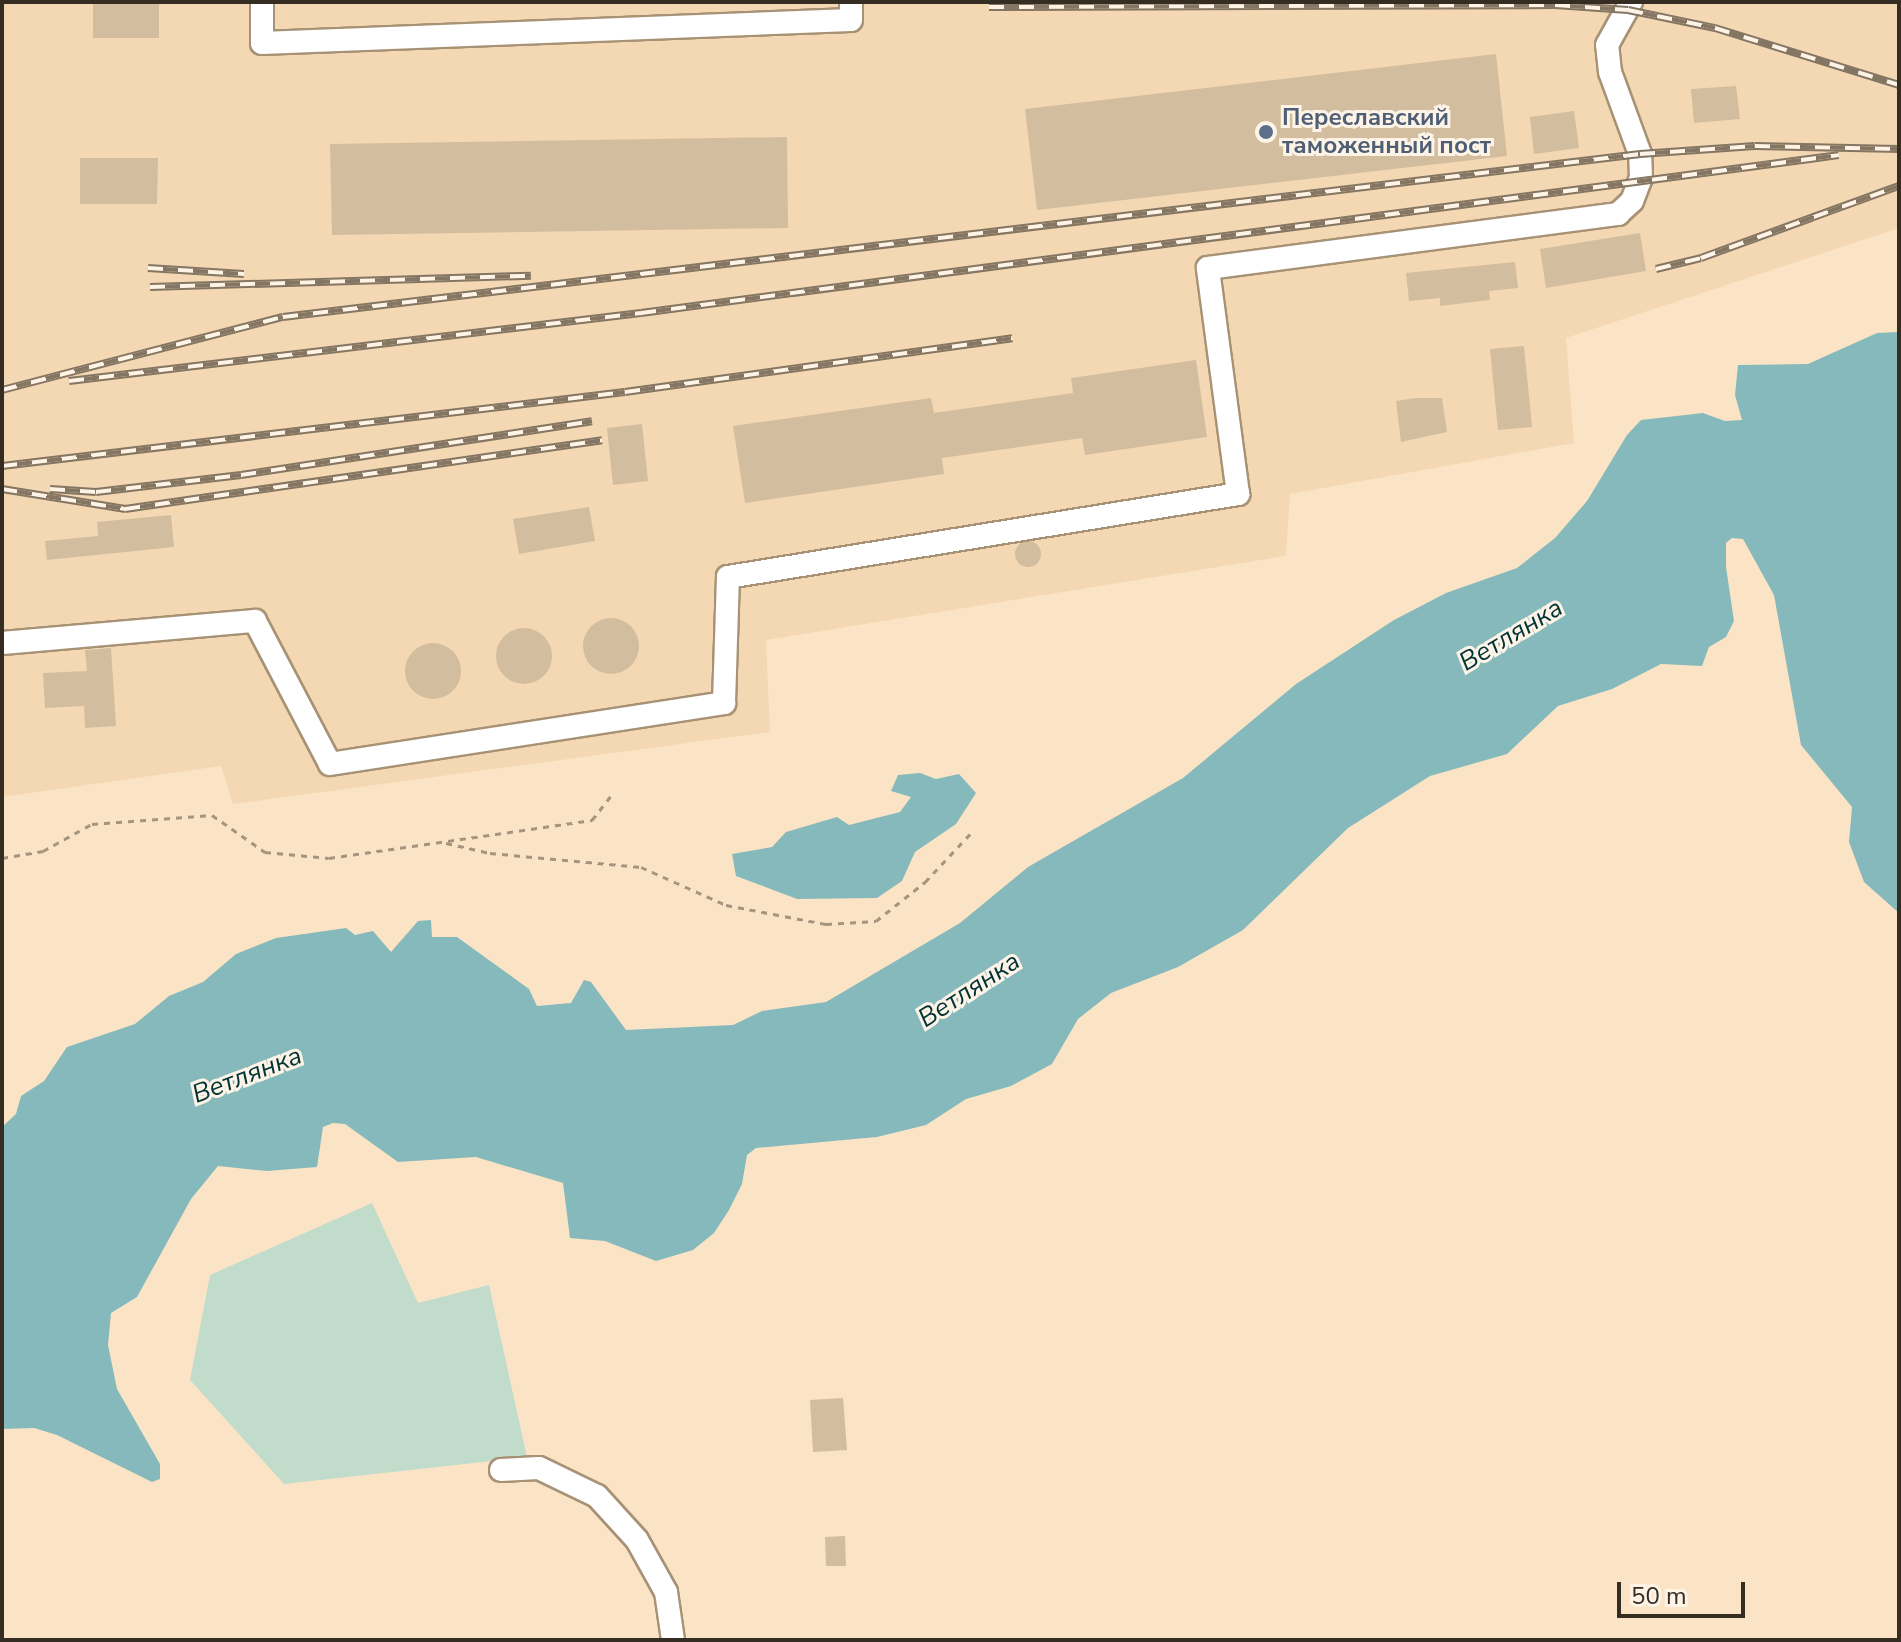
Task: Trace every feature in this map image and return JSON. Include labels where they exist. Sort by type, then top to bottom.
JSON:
[{"type":"street","points":[[262,2],[262,43],[851,20],[851,2]]},
{"type":"street","points":[[2,643],[255,621],[330,764],[724,703],[728,577],[1238,494],[1208,268],[1618,214],[1632,201],[1641,178],[1640,154],[1610,72],[1607,45],[1631,2]]},
{"type":"street","points":[[501,1470],[539,1468],[597,1496],[637,1540],[666,1592],[673,1640]]},
{"type":"path","points":[[2,858],[43,851],[92,824],[212,815],[265,852],[329,858],[592,820],[613,793]]},
{"type":"path","points":[[442,842],[490,853],[641,867],[726,905],[826,924],[876,921],[925,882],[970,834]]},
{"type":"shaded area","points":[[2,2],[1899,2],[1899,228],[1566,338],[1574,443],[1290,494],[1286,556],[766,640],[770,732],[233,804],[221,766],[2,797]]},
{"type":"green space","points":[[372,1203],[418,1303],[489,1285],[527,1457],[284,1484],[190,1380],[210,1275]]},
{"type":"water","name":"Ветлянка","points":[[1899,332],[1899,913],[1864,882],[1849,842],[1852,807],[1801,745],[1774,595],[1743,539],[1732,538],[1726,543],[1726,567],[1734,621],[1726,637],[1709,647],[1702,666],[1661,664],[1612,689],[1558,706],[1507,754],[1430,776],[1348,828],[1243,930],[1178,967],[1111,993],[1078,1019],[1052,1064],[1011,1086],[966,1099],[926,1125],[877,1137],[756,1148],[747,1155],[742,1184],[729,1210],[714,1233],[693,1250],[656,1261],[605,1241],[570,1238],[563,1183],[476,1157],[398,1162],[345,1124],[333,1123],[323,1127],[317,1167],[267,1171],[218,1166],[191,1199],[137,1297],[111,1313],[108,1345],[117,1389],[160,1464],[160,1479],[152,1482],[57,1435],[34,1428],[2,1429],[2,1127],[16,1114],[21,1096],[44,1081],[67,1047],[135,1024],[169,996],[203,982],[236,954],[276,938],[346,928],[355,935],[373,931],[391,952],[418,921],[431,920],[432,937],[457,937],[529,989],[537,1006],[571,1003],[584,980],[591,982],[626,1030],[733,1025],[762,1011],[826,1002],[960,923],[1028,867],[1183,778],[1296,684],[1394,620],[1446,593],[1517,568],[1555,538],[1587,501],[1627,435],[1641,420],[1703,413],[1725,421],[1742,420],[1735,395],[1738,365],[1808,364],[1877,333]]},
{"type":"water","points":[[920,773],[936,779],[959,774],[976,793],[956,824],[915,852],[902,881],[877,898],[797,899],[736,876],[732,854],[772,847],[786,832],[837,817],[849,825],[900,812],[911,797],[891,791],[898,775]]},
{"type":"building","points":[[93,2],[159,2],[159,38],[93,38]]},
{"type":"building","name":"Переславский таможенный пост","points":[[1496,54],[1507,156],[1037,210],[1025,109]]},
{"type":"building","points":[[1736,86],[1740,119],[1694,123],[1691,89]]},
{"type":"building","points":[[1574,111],[1579,148],[1534,154],[1530,117]]},
{"type":"building","points":[[787,137],[788,228],[332,235],[330,144]]},
{"type":"building","points":[[80,158],[158,158],[157,204],[80,204]]},
{"type":"building","points":[[1640,233],[1646,271],[1546,288],[1540,249]]},
{"type":"building","points":[[1515,262],[1518,288],[1489,291],[1490,300],[1440,306],[1440,298],[1409,301],[1406,273]]},
{"type":"building","points":[[1524,346],[1532,427],[1498,430],[1490,349]]},
{"type":"building","points":[[1196,360],[1207,437],[1085,455],[1082,438],[942,458],[944,474],[745,503],[733,426],[931,398],[934,413],[1073,393],[1071,378]]},
{"type":"building","points":[[1442,398],[1447,432],[1401,442],[1396,401]]},
{"type":"building","points":[[642,424],[648,481],[613,485],[607,428]]},
{"type":"building","points":[[589,507],[595,541],[519,554],[513,519]]},
{"type":"building","points":[[171,515],[174,547],[47,560],[45,541],[98,536],[97,522]]},
{"type":"building","points":[[1028,541],[1037,545],[1041,554],[1037,563],[1028,567],[1019,563],[1015,554],[1019,545]]},
{"type":"building","points":[[611,618],[631,626],[639,646],[631,666],[611,674],[591,666],[583,646],[591,626]]},
{"type":"building","points":[[524,628],[544,636],[552,656],[544,676],[524,684],[504,676],[496,656],[504,636]]},
{"type":"building","points":[[433,643],[453,651],[461,671],[453,691],[433,699],[413,691],[405,671],[413,651]]},
{"type":"building","points":[[111,648],[116,726],[85,728],[84,706],[45,708],[43,673],[87,671],[85,650]]},
{"type":"building","points":[[843,1398],[847,1450],[813,1452],[810,1400]]},
{"type":"building","points":[[845,1536],[846,1566],[826,1566],[825,1537]]},
{"type":"railway","points":[[989,7],[1555,5],[1628,10],[1715,28],[1899,85]]},
{"type":"railway","points":[[2,390],[283,317],[1640,154],[1755,146],[1899,149]]},
{"type":"railway","points":[[69,381],[641,313],[1839,155]]},
{"type":"railway","points":[[1656,269],[1701,258],[1899,186]]},
{"type":"railway","points":[[148,268],[244,274]]},
{"type":"railway","points":[[150,287],[531,276]]},
{"type":"railway","points":[[2,466],[625,392],[1012,338]]},
{"type":"railway","points":[[50,489],[96,492],[241,475],[592,421]]},
{"type":"railway","points":[[2,489],[125,509],[602,440]]},
{"type":"place","name":"Переславский таможенный пост","points":[[1266,132]]}]
